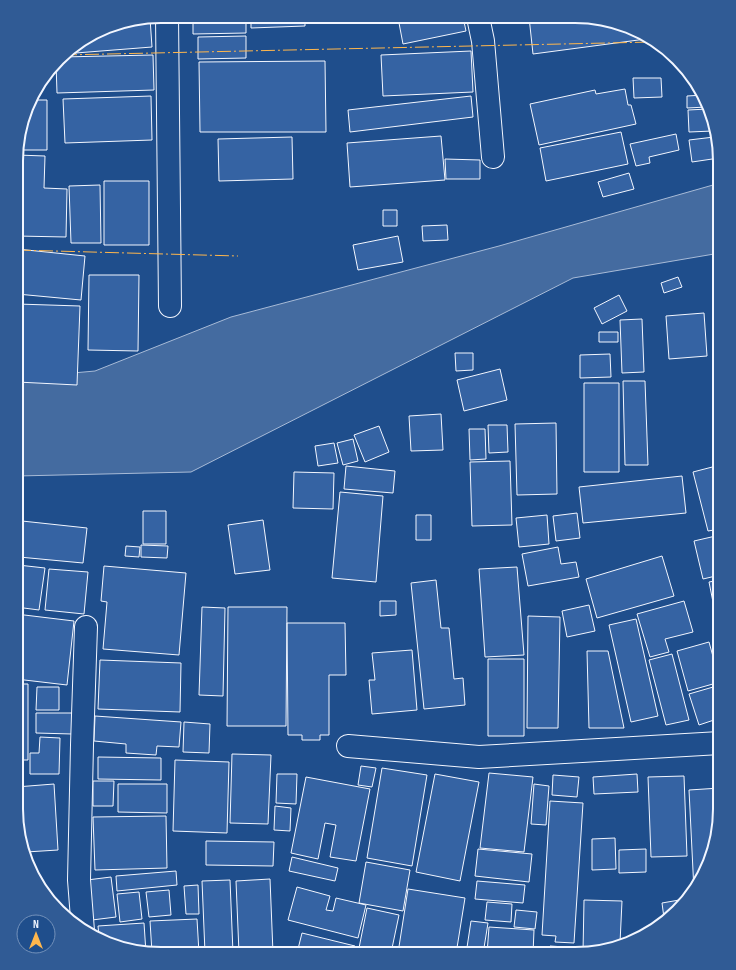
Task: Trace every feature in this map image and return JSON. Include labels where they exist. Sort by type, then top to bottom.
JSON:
[{"type":"street","points":[[167,23],[170,306]]},
{"type":"street","points":[[479,23],[483,40],[493,157]]},
{"type":"street","points":[[82,922],[79,880],[86,627]]},
{"type":"street","points":[[348,746],[479,757],[713,743]]},
{"type":"water","points":[[713,185],[713,254],[573,278],[191,472],[23,476],[23,377],[95,371],[231,317],[499,246]]},
{"type":"building","points":[[193,23],[246,23],[246,33],[193,34]]},
{"type":"building","points":[[251,23],[305,23],[305,26],[251,28]]},
{"type":"building","points":[[399,23],[464,23],[466,31],[403,44]]},
{"type":"building","points":[[530,23],[593,24],[611,28],[641,40],[533,54]]},
{"type":"building","points":[[143,24],[150,24],[152,47],[75,53],[100,37],[117,30]]},
{"type":"building","points":[[246,36],[246,58],[198,59],[198,37]]},
{"type":"building","points":[[471,51],[473,92],[383,96],[381,55]]},
{"type":"building","points":[[153,55],[154,90],[57,93],[56,71],[70,57]]},
{"type":"building","points":[[325,61],[326,132],[200,132],[199,62]]},
{"type":"building","points":[[633,78],[661,78],[662,97],[634,98]]},
{"type":"building","points":[[625,89],[628,105],[631,105],[636,124],[539,145],[530,104],[595,90],[596,94]]},
{"type":"building","points":[[697,95],[702,107],[687,108],[687,96]]},
{"type":"building","points":[[151,96],[152,140],[65,143],[63,99]]},
{"type":"building","points":[[471,96],[473,117],[350,132],[348,110]]},
{"type":"building","points":[[38,100],[47,100],[47,150],[24,150],[30,117]]},
{"type":"building","points":[[703,109],[709,131],[689,132],[688,110]]},
{"type":"building","points":[[621,132],[628,164],[546,181],[540,148]]},
{"type":"building","points":[[676,134],[679,150],[649,157],[650,163],[636,166],[630,144]]},
{"type":"building","points":[[441,136],[445,180],[350,187],[347,143]]},
{"type":"building","points":[[292,137],[293,179],[219,181],[218,139]]},
{"type":"building","points":[[711,137],[713,159],[692,162],[689,140]]},
{"type":"building","points":[[23,155],[45,156],[44,188],[67,189],[66,237],[23,236]]},
{"type":"building","points":[[445,159],[480,160],[480,179],[446,179]]},
{"type":"building","points":[[629,173],[634,189],[603,197],[598,182]]},
{"type":"building","points":[[104,181],[149,181],[149,245],[104,245]]},
{"type":"building","points":[[100,185],[101,243],[71,243],[69,186]]},
{"type":"building","points":[[383,210],[397,210],[397,226],[383,226]]},
{"type":"building","points":[[447,225],[448,240],[423,241],[422,226]]},
{"type":"building","points":[[398,236],[403,262],[358,270],[353,245]]},
{"type":"building","points":[[23,250],[85,256],[81,300],[23,295]]},
{"type":"building","points":[[89,275],[139,275],[138,351],[88,350]]},
{"type":"building","points":[[678,277],[682,287],[664,293],[661,283]]},
{"type":"building","points":[[619,295],[627,311],[602,324],[594,308]]},
{"type":"building","points":[[23,304],[80,306],[77,385],[23,382]]},
{"type":"building","points":[[704,313],[707,356],[669,359],[666,316]]},
{"type":"building","points":[[642,319],[644,372],[622,373],[620,320]]},
{"type":"building","points":[[599,332],[618,332],[618,342],[599,342]]},
{"type":"building","points":[[455,353],[473,353],[473,370],[456,371]]},
{"type":"building","points":[[610,354],[611,377],[580,378],[580,355]]},
{"type":"building","points":[[500,369],[507,400],[464,411],[457,380]]},
{"type":"building","points":[[623,381],[645,381],[648,465],[625,465]]},
{"type":"building","points":[[584,383],[619,383],[619,472],[584,472]]},
{"type":"building","points":[[441,414],[443,450],[411,451],[409,416]]},
{"type":"building","points":[[556,423],[557,494],[517,495],[515,424]]},
{"type":"building","points":[[488,425],[507,425],[508,452],[489,453]]},
{"type":"building","points":[[379,426],[389,452],[365,462],[354,435]]},
{"type":"building","points":[[469,429],[485,429],[486,459],[470,460]]},
{"type":"building","points":[[353,439],[358,461],[343,465],[337,443]]},
{"type":"building","points":[[334,443],[338,463],[318,466],[315,446]]},
{"type":"building","points":[[510,461],[512,525],[472,526],[470,462]]},
{"type":"building","points":[[346,466],[395,471],[393,493],[344,489]]},
{"type":"building","points":[[713,467],[713,530],[708,531],[693,472]]},
{"type":"building","points":[[294,472],[334,473],[333,509],[293,508]]},
{"type":"building","points":[[682,476],[686,513],[583,523],[579,487]]},
{"type":"building","points":[[340,492],[383,496],[376,582],[332,578]]},
{"type":"building","points":[[143,511],[166,511],[166,544],[143,544]]},
{"type":"building","points":[[577,513],[580,538],[556,541],[553,516]]},
{"type":"building","points":[[416,515],[431,515],[431,540],[416,540]]},
{"type":"building","points":[[547,515],[549,544],[519,547],[516,518]]},
{"type":"building","points":[[263,520],[270,570],[235,574],[228,525]]},
{"type":"building","points":[[23,521],[87,528],[83,563],[23,557]]},
{"type":"building","points":[[713,537],[713,577],[703,579],[694,541]]},
{"type":"building","points":[[141,545],[168,546],[167,558],[141,557]]},
{"type":"building","points":[[126,546],[140,547],[139,557],[125,556]]},
{"type":"building","points":[[558,547],[561,564],[576,562],[579,577],[528,586],[522,554]]},
{"type":"building","points":[[662,556],[674,596],[597,618],[586,579]]},
{"type":"building","points":[[23,566],[45,568],[39,610],[23,608]]},
{"type":"building","points":[[104,566],[186,573],[179,655],[103,649],[107,602],[101,601]]},
{"type":"building","points":[[517,567],[524,655],[485,657],[479,569]]},
{"type":"building","points":[[49,569],[88,572],[84,614],[45,610]]},
{"type":"building","points":[[436,580],[441,628],[449,628],[454,679],[463,678],[465,705],[424,709],[411,583]]},
{"type":"building","points":[[713,581],[713,602],[709,582]]},
{"type":"building","points":[[380,601],[396,601],[396,615],[380,616]]},
{"type":"building","points":[[684,601],[693,632],[665,639],[669,652],[650,657],[637,614]]},
{"type":"building","points":[[589,605],[595,631],[567,637],[562,611]]},
{"type":"building","points":[[202,607],[225,608],[223,696],[199,695]]},
{"type":"building","points":[[228,607],[287,607],[286,726],[227,726]]},
{"type":"building","points":[[23,615],[74,621],[67,685],[23,680]]},
{"type":"building","points":[[528,616],[560,617],[558,728],[527,728]]},
{"type":"building","points":[[636,619],[658,716],[631,722],[609,625]]},
{"type":"building","points":[[287,623],[345,623],[346,675],[329,675],[329,735],[320,735],[320,740],[302,740],[302,735],[288,735]]},
{"type":"building","points":[[709,642],[713,657],[713,684],[688,691],[677,651]]},
{"type":"building","points":[[412,650],[417,710],[372,714],[369,680],[375,680],[372,653]]},
{"type":"building","points":[[587,651],[608,651],[624,728],[589,728]]},
{"type":"building","points":[[672,654],[689,720],[666,725],[649,660]]},
{"type":"building","points":[[488,659],[524,659],[524,736],[488,736]]},
{"type":"building","points":[[100,660],[181,663],[180,712],[98,709]]},
{"type":"building","points":[[23,684],[28,684],[28,760],[23,760]]},
{"type":"building","points":[[37,687],[59,687],[59,710],[36,710]]},
{"type":"building","points":[[713,687],[713,720],[699,725],[689,694]]},
{"type":"building","points":[[36,713],[72,713],[72,734],[36,733]]},
{"type":"building","points":[[95,716],[181,722],[179,747],[157,746],[156,755],[126,753],[126,744],[94,741]]},
{"type":"building","points":[[184,722],[210,724],[209,753],[183,752]]},
{"type":"building","points":[[40,737],[60,738],[59,774],[30,774],[30,753],[39,753]]},
{"type":"building","points":[[232,754],[271,755],[268,824],[230,823]]},
{"type":"building","points":[[98,757],[161,758],[161,780],[98,779]]},
{"type":"building","points":[[175,760],[229,762],[227,833],[173,831]]},
{"type":"building","points":[[361,766],[376,768],[372,787],[358,785]]},
{"type":"building","points":[[382,768],[427,775],[412,866],[367,858]]},
{"type":"building","points":[[489,773],[533,777],[524,852],[480,848]]},
{"type":"building","points":[[277,774],[297,774],[296,804],[276,803]]},
{"type":"building","points":[[435,774],[479,782],[460,881],[416,872]]},
{"type":"building","points":[[637,774],[638,792],[594,794],[593,777]]},
{"type":"building","points":[[553,775],[579,777],[577,797],[552,795]]},
{"type":"building","points":[[684,776],[687,856],[651,857],[648,777]]},
{"type":"building","points":[[306,777],[370,789],[356,861],[330,857],[336,825],[325,823],[318,859],[291,853]]},
{"type":"building","points":[[93,781],[114,781],[113,806],[93,806]]},
{"type":"building","points":[[54,784],[58,850],[30,852],[23,818],[23,786]]},
{"type":"building","points":[[118,784],[167,784],[167,813],[118,812]]},
{"type":"building","points":[[534,784],[549,786],[546,825],[531,824]]},
{"type":"building","points":[[713,788],[713,818],[710,836],[706,853],[693,880],[689,790]]},
{"type":"building","points":[[550,801],[583,803],[574,943],[555,942],[556,936],[542,935]]},
{"type":"building","points":[[275,806],[291,808],[290,831],[274,830]]},
{"type":"building","points":[[166,816],[167,868],[95,870],[93,817]]},
{"type":"building","points":[[615,838],[616,869],[592,870],[592,839]]},
{"type":"building","points":[[206,841],[274,842],[273,866],[206,865]]},
{"type":"building","points":[[478,849],[532,854],[529,882],[475,876]]},
{"type":"building","points":[[646,849],[646,872],[619,873],[619,850]]},
{"type":"building","points":[[292,857],[338,868],[335,881],[289,871]]},
{"type":"building","points":[[366,862],[410,870],[403,911],[359,903]]},
{"type":"building","points":[[176,871],[177,885],[117,891],[116,876]]},
{"type":"building","points":[[111,877],[116,917],[92,920],[87,880]]},
{"type":"building","points":[[270,879],[273,947],[239,947],[236,881]]},
{"type":"building","points":[[230,880],[233,947],[205,947],[202,881]]},
{"type":"building","points":[[477,881],[525,885],[523,903],[475,899]]},
{"type":"building","points":[[198,885],[199,914],[186,914],[184,886]]},
{"type":"building","points":[[297,887],[330,896],[326,910],[333,911],[336,898],[366,905],[358,938],[288,920]]},
{"type":"building","points":[[408,889],[465,898],[457,947],[399,947]]},
{"type":"building","points":[[169,890],[171,915],[149,917],[146,892]]},
{"type":"building","points":[[139,892],[142,919],[120,922],[117,894]]},
{"type":"building","points":[[584,900],[622,901],[620,940],[583,947]]},
{"type":"building","points":[[679,900],[664,915],[662,903]]},
{"type":"building","points":[[487,902],[512,904],[511,922],[485,920]]},
{"type":"building","points":[[367,908],[399,915],[392,947],[359,947]]},
{"type":"building","points":[[516,910],[537,912],[535,929],[514,927]]},
{"type":"building","points":[[197,919],[199,947],[152,946],[150,921]]},
{"type":"building","points":[[471,921],[488,923],[484,947],[467,947]]},
{"type":"building","points":[[144,923],[146,946],[125,942],[108,936],[99,932],[98,926]]},
{"type":"building","points":[[489,927],[534,930],[533,947],[488,947]]},
{"type":"building","points":[[302,933],[355,946],[355,947],[298,947]]},
{"type":"power","points":[[73,55],[646,42]]},
{"type":"power","points":[[23,250],[238,256]]}]
